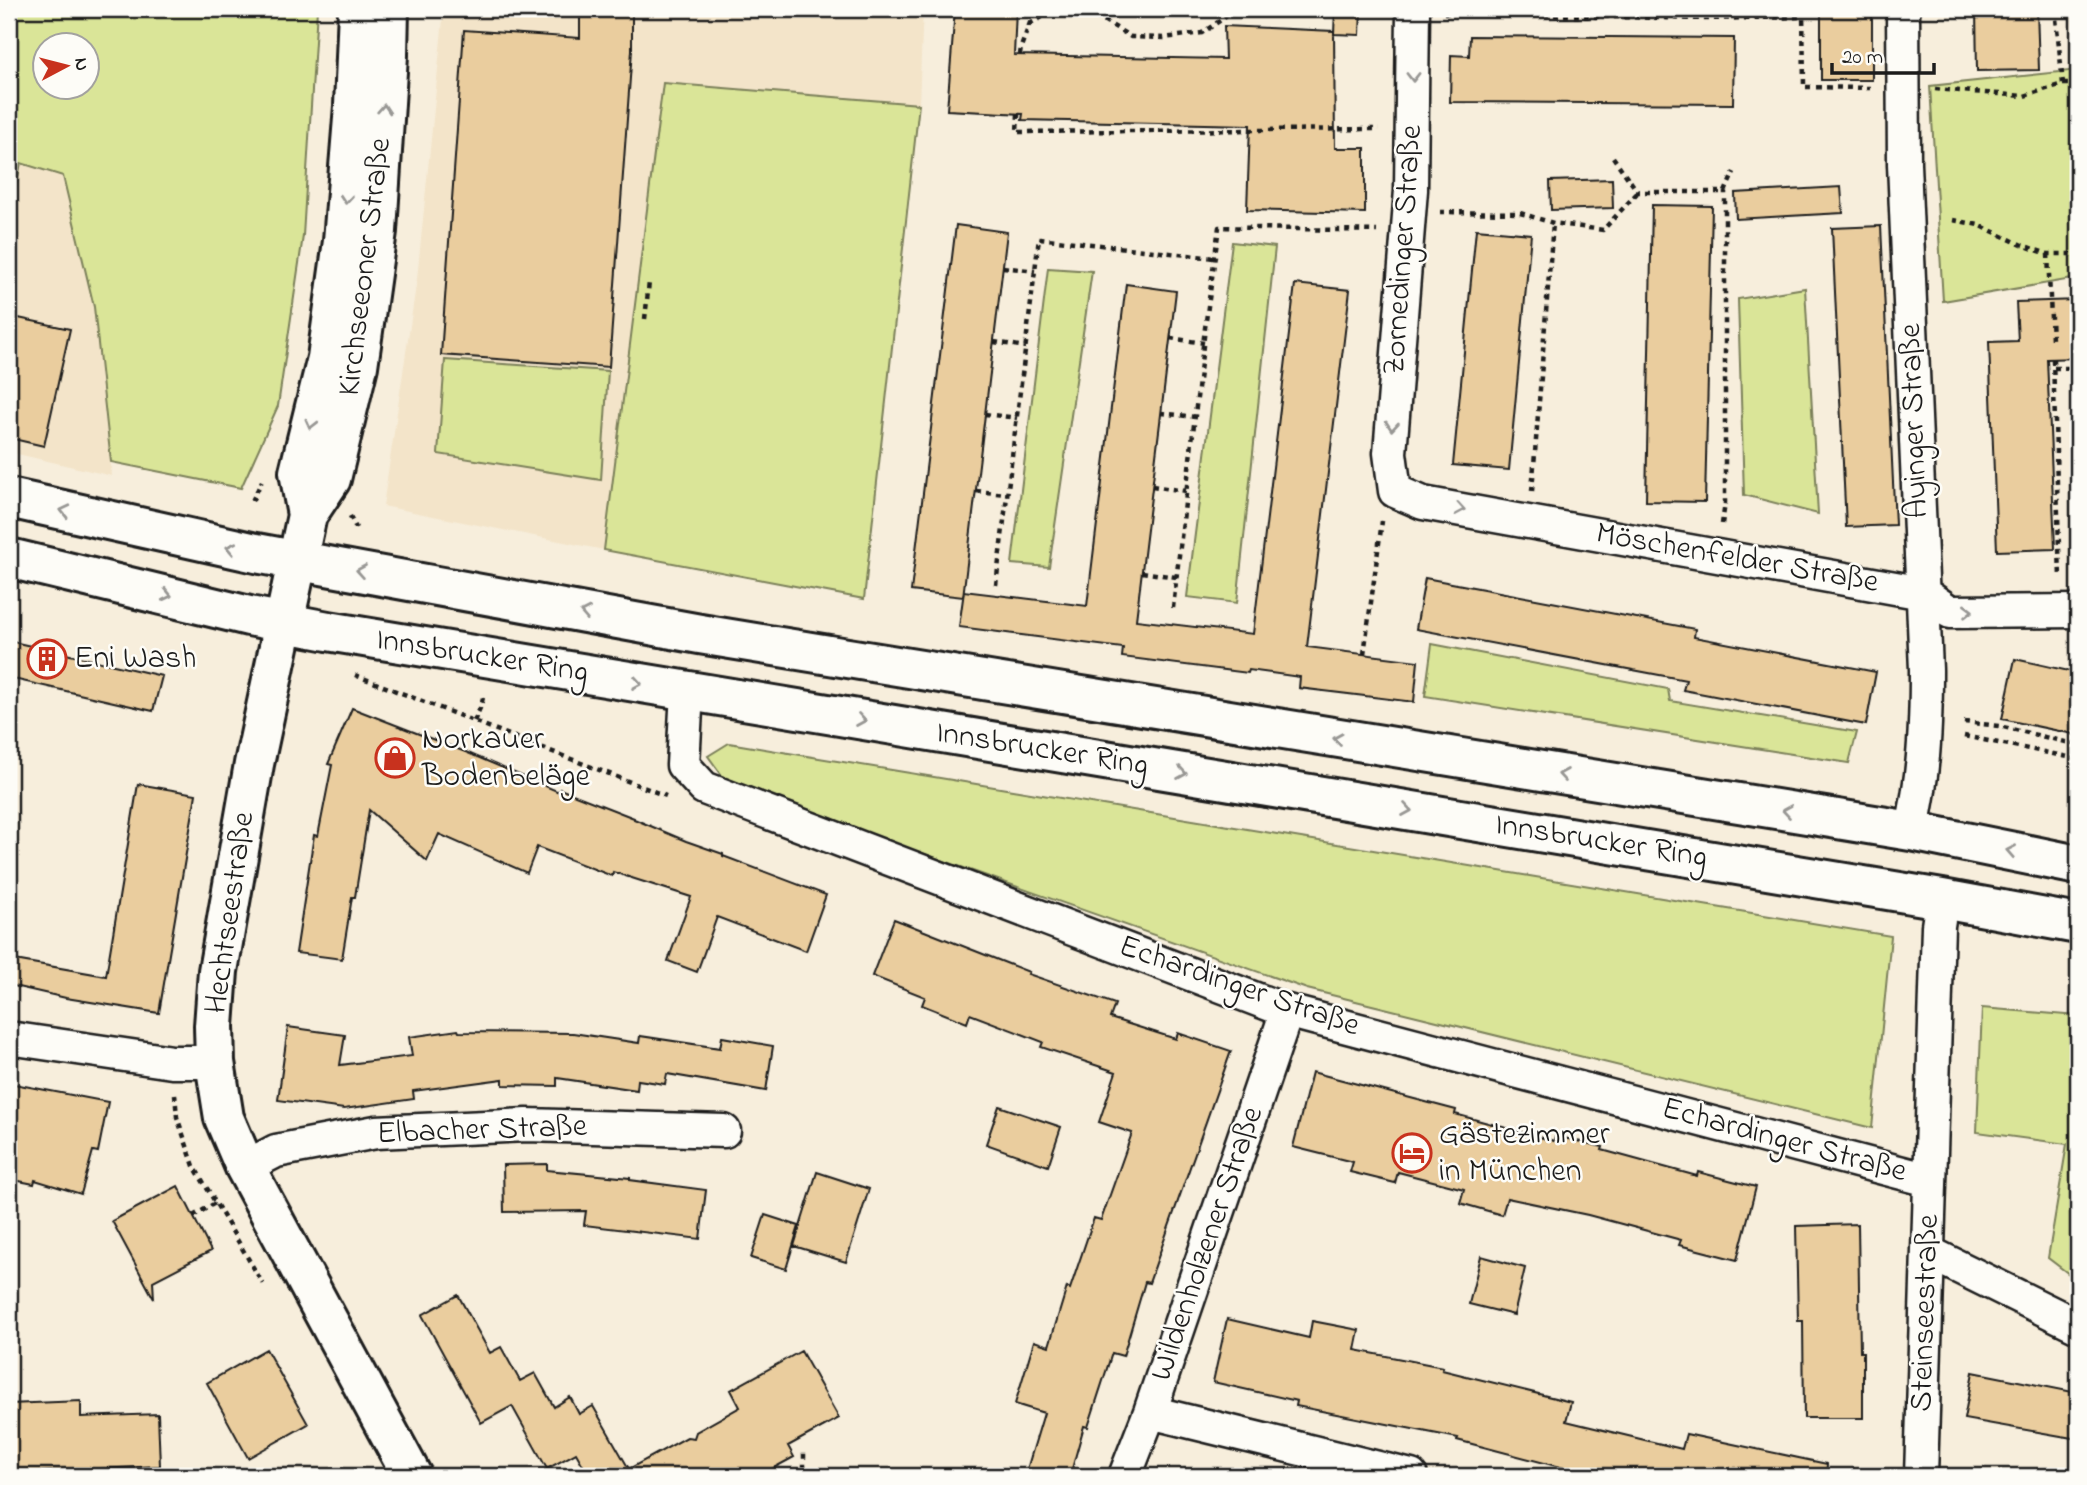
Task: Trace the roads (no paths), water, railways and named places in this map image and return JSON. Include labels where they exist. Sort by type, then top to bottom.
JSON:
[{"type":"main road","name":"Kirchseeoner Straße","points":[[298,560],[307,515],[299,472],[327,358],[343,241],[354,106],[358,9]]},
{"type":"main road","name":"Kirchseeoner Straße","points":[[307,515],[331,479],[358,366],[377,231],[389,9]]},
{"type":"main road","name":"Innsbrucker Ring","points":[[9,498],[298,560],[700,634],[1911,831],[2078,865]]},
{"type":"main road","name":"Innsbrucker Ring","points":[[9,558],[285,623],[1942,899],[2078,924]]},
{"type":"main road","name":"Hechtseestraße","points":[[298,560],[254,764],[218,971],[214,1026],[215,1062],[224,1118],[245,1167],[412,1476]]},
{"type":"street","name":"Ayinger Straße","points":[[1903,9],[1904,164],[1926,670],[1926,742],[1911,831]]},
{"type":"street","name":"Zornedinger Straße","points":[[1395,491],[1390,453],[1409,222],[1413,10]]},
{"type":"street","name":"Möschenfelder Straße","points":[[1395,491],[1423,503],[1923,593],[1950,612],[2070,611]]},
{"type":"street","name":"Echardinger Straße","points":[[687,691],[683,765],[704,788],[1287,1011],[1929,1180]]},
{"type":"street","name":"Steinseestraße","points":[[1921,1476],[1938,926],[1942,899]]},
{"type":"street","name":"Wildenholzener Straße","points":[[1125,1476],[1150,1412],[1287,1011]]},
{"type":"street","points":[[9,1038],[172,1062],[215,1062]]},
{"type":"street","name":"Elbacher Straße","points":[[245,1167],[276,1152],[376,1132],[527,1125],[724,1131]]},
{"type":"street","points":[[1928,1252],[2078,1326]]},
{"type":"street","points":[[1150,1412],[1410,1476]]},
{"type":"place","name":"Eni Wash","points":[[47,659]]},
{"type":"place","name":"Norkauer Bodenbeläge","points":[[395,758]]},
{"type":"place","name":"Gästezimmer in München","points":[[1412,1153]]}]
